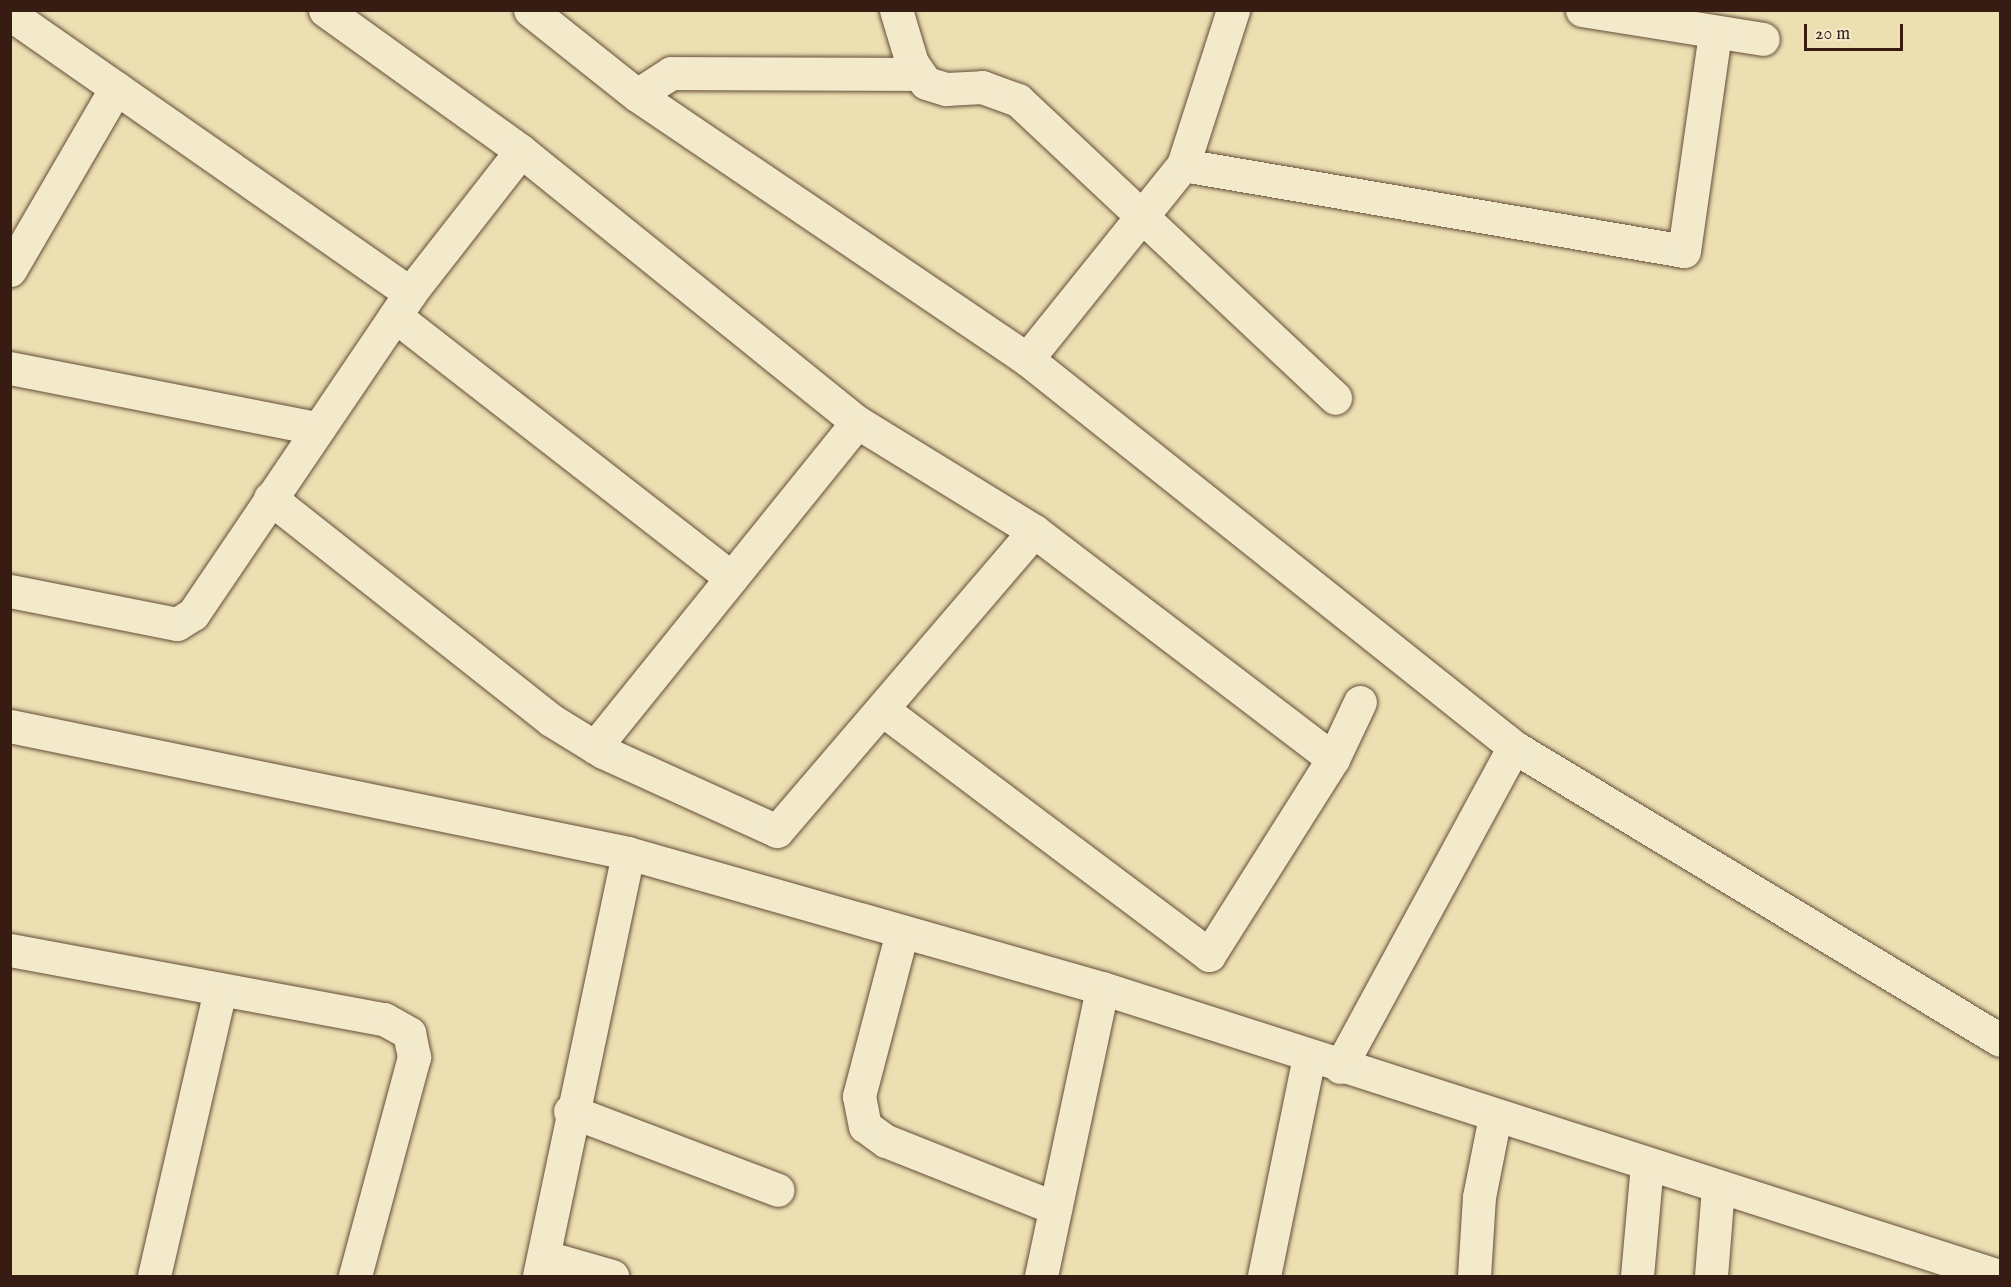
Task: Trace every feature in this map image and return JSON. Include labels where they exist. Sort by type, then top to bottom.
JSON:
[{"type":"street","points":[[325,10],[521,151],[857,422],[1034,531],[1333,759]]},
{"type":"street","points":[[530,10],[637,95],[1027,359],[1514,747],[2001,1040]]},
{"type":"street","points":[[896,10],[917,74],[934,87],[982,87],[1018,100],[1140,218],[1335,398]]},
{"type":"street","points":[[1582,10],[1763,39]]},
{"type":"street","points":[[1027,359],[1183,165],[1231,11]]},
{"type":"street","points":[[10,14],[116,88],[402,304],[732,578]]},
{"type":"street","points":[[1183,165],[1684,251],[1715,33]]},
{"type":"street","points":[[637,95],[671,72],[917,74]]},
{"type":"street","points":[[10,270],[116,88]]},
{"type":"street","points":[[10,591],[177,624],[193,614],[402,304],[521,151]]},
{"type":"street","points":[[10,368],[317,428]]},
{"type":"street","points":[[596,747],[857,422]]},
{"type":"street","points":[[270,498],[551,720],[596,747],[777,831],[1034,531]]},
{"type":"street","points":[[883,710],[1209,955],[1333,759],[1360,702]]},
{"type":"street","points":[[10,726],[628,853],[1102,988],[1309,1057],[1999,1276]]},
{"type":"street","points":[[1340,1066],[1514,747]]},
{"type":"street","points":[[612,1276],[543,1267],[570,1111],[628,853]]},
{"type":"street","points":[[902,932],[859,1096],[865,1126],[886,1141],[1055,1208]]},
{"type":"street","points":[[10,950],[384,1019],[415,1043],[355,1276]]},
{"type":"street","points":[[1041,1276],[1102,988]]},
{"type":"street","points":[[154,1276],[220,989]]},
{"type":"street","points":[[1264,1276],[1309,1057]]},
{"type":"street","points":[[570,1111],[778,1190]]},
{"type":"street","points":[[1474,1276],[1479,1197],[1495,1116]]},
{"type":"street","points":[[1637,1276],[1647,1164]]},
{"type":"street","points":[[1711,1276],[1718,1187]]}]
